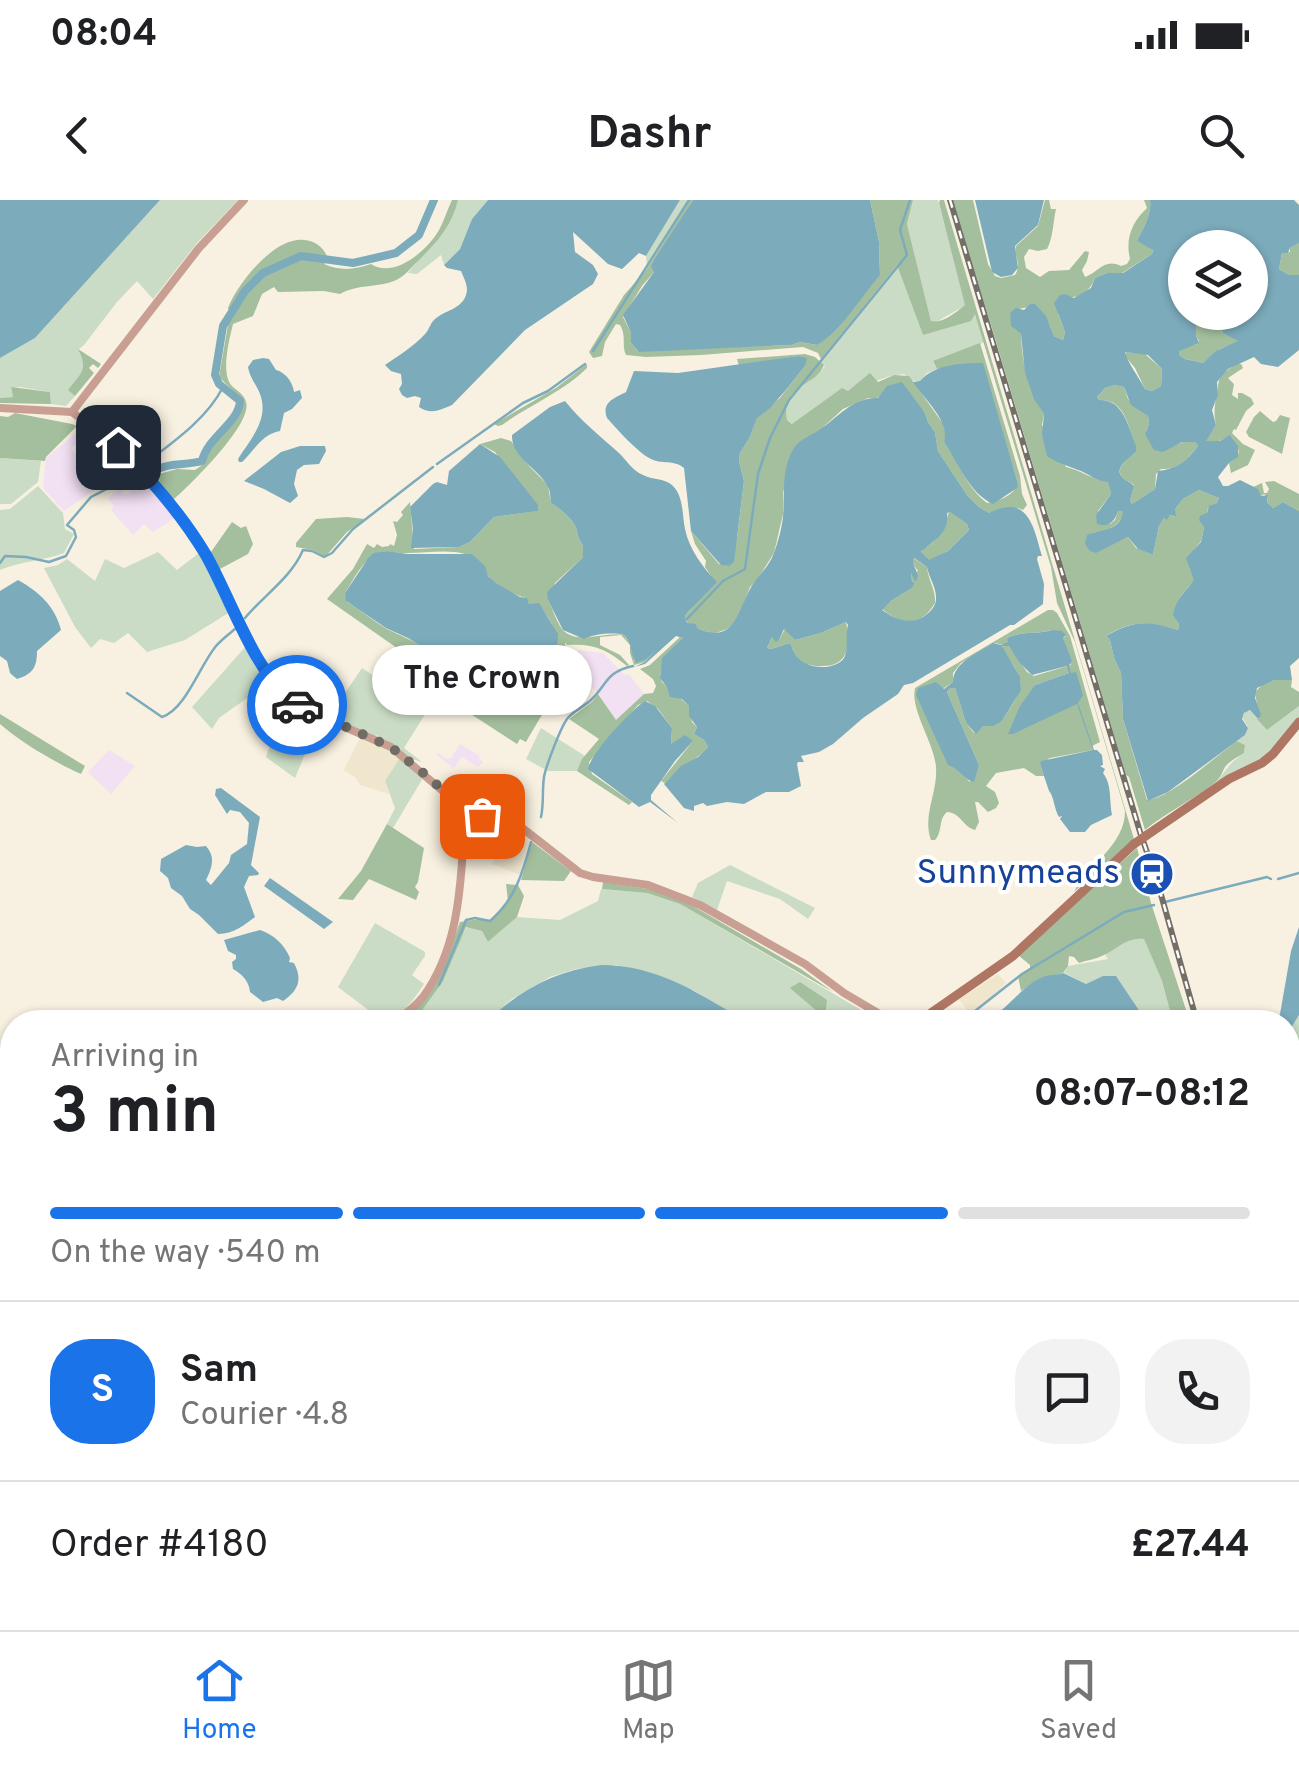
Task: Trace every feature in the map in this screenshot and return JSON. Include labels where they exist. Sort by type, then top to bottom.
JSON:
[{"type":"main road","points":[[935,1010],[1013,956],[1134,844],[1201,796],[1262,763],[1299,722]]},
{"type":"street","points":[[72,412],[199,248],[244,200]]},
{"type":"street","points":[[0,408],[72,412],[136,464],[172,505],[205,554],[264,668],[283,694],[310,712],[391,747],[464,809],[512,820],[576,870],[648,886],[700,905],[805,964],[873,1010]]},
{"type":"street","points":[[408,1010],[422,998],[455,926],[464,809]]},
{"type":"shaded area","points":[[86,425],[91,430],[71,448],[100,486],[64,511],[43,488],[46,458]]},
{"type":"shaded area","points":[[144,478],[176,517],[153,532],[144,524],[133,535],[111,510],[114,506],[108,498],[120,488],[126,495]]},
{"type":"shaded area","points":[[578,650],[603,653],[625,675],[629,674],[644,694],[616,721],[598,693],[573,672]]},
{"type":"shaded area","points":[[361,736],[400,758],[385,781],[389,794],[360,785],[344,770]]},
{"type":"shaded area","points":[[460,744],[480,756],[483,762],[478,767],[462,757],[454,768],[436,755],[451,758]]},
{"type":"shaded area","points":[[109,750],[135,766],[111,794],[88,772]]},
{"type":"shaded area","points":[[482,824],[504,840],[511,829],[516,833],[520,830],[530,839],[520,875],[492,864],[495,856],[471,844]]},
{"type":"shaded area","points":[[998,974],[1006,983],[977,1010],[967,1010],[959,999]]},
{"type":"green space","points":[[160,200],[238,200],[197,243],[153,299],[137,281],[117,302],[79,349],[84,367],[69,390],[75,396],[66,406],[51,404],[50,392],[20,387],[11,388],[13,397],[0,398],[0,358],[35,338]]},
{"type":"green space","points":[[452,200],[458,200],[443,233],[398,279],[340,294],[278,292],[274,287],[262,294],[253,316],[233,324],[227,356],[228,379],[245,399],[246,412],[218,454],[173,500],[152,476],[201,466],[242,409],[241,399],[219,377],[228,308],[258,264],[281,246],[304,240],[319,245],[328,258],[324,264],[336,268],[371,264],[390,268],[418,254],[434,238]]},
{"type":"green space","points":[[458,200],[488,200],[472,219],[460,249],[444,265],[441,255],[417,274],[408,273],[443,232]]},
{"type":"green space","points":[[680,200],[690,200],[647,269],[646,256]]},
{"type":"green space","points":[[690,200],[652,265],[654,272],[623,317],[631,343],[638,351],[800,342],[817,345],[880,274],[879,242],[870,200],[913,200],[907,224],[931,321],[945,319],[965,305],[939,203],[944,200],[1134,839],[1074,892],[1113,844],[1125,811],[1075,642],[1057,603],[1051,567],[975,314],[971,321],[923,335],[897,265],[821,359],[818,353],[803,347],[701,355],[626,355],[622,329],[616,324],[602,356],[593,358],[589,352]]},
{"type":"green space","points":[[913,200],[938,200],[966,305],[936,322],[931,321],[907,224]]},
{"type":"green space","points":[[951,200],[973,200],[988,264],[995,276],[1001,278],[1015,275],[1016,246],[1038,226],[1045,200],[1049,200],[1051,209],[1056,209],[1049,245],[1038,251],[1029,249],[1024,257],[1026,268],[1040,277],[1049,271],[1069,270],[1085,251],[1089,252],[1082,270],[1085,277],[1106,265],[1127,264],[1131,231],[1147,208],[1144,200],[1150,200],[1137,241],[1153,250],[1152,254],[1122,273],[1095,278],[1086,292],[1070,297],[1058,314],[1065,332],[1063,340],[1054,336],[1047,321],[1033,308],[1010,313],[1014,328],[1021,334],[1030,386],[1044,414],[1042,425],[1066,467],[1108,481],[1111,494],[1098,511],[1110,524],[1118,511],[1123,511],[1114,526],[1092,533],[1096,552],[1128,537],[1136,548],[1153,555],[1159,526],[1164,518],[1175,517],[1175,509],[1183,499],[1199,490],[1219,498],[1208,508],[1201,541],[1194,550],[1190,569],[1195,580],[1176,606],[1178,630],[1142,624],[1106,636],[1121,673],[1123,719],[1147,800],[1180,785],[1237,741],[1245,745],[1244,753],[1227,765],[1215,783],[1145,830],[1126,775]]},
{"type":"green space","points":[[1299,243],[1299,275],[1289,275],[1279,269],[1282,253],[1290,252]]},
{"type":"green space","points":[[897,264],[923,335],[975,312],[985,342],[933,362],[937,369],[920,381],[904,374],[848,391],[841,389],[793,424],[787,420],[786,409],[792,394],[825,366],[821,359]]},
{"type":"green space","points":[[1196,330],[1222,330],[1238,342],[1220,349],[1203,363],[1179,355],[1185,347],[1197,344]]},
{"type":"green space","points":[[980,343],[1020,476],[1027,505],[1023,510],[989,513],[967,495],[938,451],[935,432],[914,400],[868,398],[843,409],[802,441],[783,492],[783,514],[774,553],[750,587],[737,621],[713,634],[688,625],[685,616],[708,589],[711,576],[691,531],[719,564],[729,566],[737,538],[744,481],[740,453],[757,417],[780,398],[805,366],[798,356],[739,366],[737,359],[805,354],[824,365],[789,399],[787,420],[792,424],[842,388],[848,391],[870,373],[878,382],[894,375],[909,376],[944,425],[944,442],[963,474],[987,503],[1005,497],[1018,484],[986,377],[968,364],[937,369],[933,361]]},
{"type":"green space","points":[[78,349],[101,364],[89,368],[94,373],[75,396],[68,390],[83,367]]},
{"type":"green space","points":[[1126,352],[1145,354],[1162,369],[1161,386],[1152,391],[1145,389]]},
{"type":"green space","points":[[587,364],[578,377],[557,391],[502,425],[494,424],[556,388]]},
{"type":"green space","points":[[1237,364],[1243,368],[1228,378],[1234,384],[1232,395],[1238,399],[1238,393],[1242,393],[1254,404],[1232,433],[1255,450],[1248,465],[1231,473],[1229,463],[1239,451],[1231,436],[1205,441],[1216,425],[1220,378]]},
{"type":"green space","points":[[11,387],[50,392],[51,404],[0,403],[0,398],[13,397]]},
{"type":"green space","points":[[1124,387],[1128,399],[1148,416],[1146,431],[1168,448],[1183,442],[1195,442],[1198,446],[1182,463],[1161,469],[1156,474],[1155,489],[1132,504],[1134,485],[1120,474],[1124,463],[1136,452],[1129,426],[1115,404],[1097,397],[1105,388]]},
{"type":"green space","points":[[1260,411],[1273,422],[1280,415],[1290,418],[1282,454],[1246,432]]},
{"type":"green space","points":[[15,413],[77,426],[45,461],[0,458],[0,416]]},
{"type":"green space","points":[[501,438],[511,441],[548,485],[551,503],[576,527],[583,557],[555,583],[548,600],[562,629],[575,637],[617,634],[624,635],[633,648],[634,661],[672,636],[645,662],[634,665],[630,645],[621,635],[600,637],[600,645],[620,655],[627,666],[599,648],[565,642],[563,668],[553,694],[526,742],[520,739],[517,744],[440,694],[447,679],[409,663],[404,653],[327,599],[353,569],[367,544],[374,548],[377,544],[394,546],[397,535],[393,521],[397,522],[410,502],[414,549],[459,547],[470,542],[494,517],[536,511],[495,452],[480,444]],"holes":[[[446,551],[471,556],[496,583],[540,607],[553,626],[558,645],[548,687],[542,688],[510,671],[481,710],[470,700],[450,664],[347,602],[345,593],[367,561],[379,553]]]},
{"type":"green space","points":[[0,458],[41,461],[38,482],[11,504],[0,504]]},
{"type":"green space","points":[[1274,481],[1299,494],[1299,511],[1283,502],[1273,508],[1268,497],[1261,496],[1253,487],[1262,483],[1267,493],[1265,482]]},
{"type":"green space","points":[[38,486],[63,513],[65,529],[74,534],[64,553],[0,570],[0,510],[10,509]]},
{"type":"green space","points":[[949,511],[969,530],[948,551],[929,561],[921,553],[940,533]]},
{"type":"green space","points":[[316,519],[365,519],[325,557],[296,547]]},
{"type":"green space","points":[[232,522],[241,528],[246,526],[253,544],[248,554],[218,570],[211,552]]},
{"type":"green space","points":[[158,552],[177,570],[199,553],[230,612],[185,640],[147,652],[128,633],[114,643],[100,639],[91,648],[75,627],[44,568],[67,559],[95,581],[105,559],[124,568]]},
{"type":"green space","points":[[913,558],[927,567],[935,603],[923,617],[904,621],[882,609],[912,588],[915,583],[911,573],[918,571]]},
{"type":"green space","points":[[1053,610],[1070,636],[1100,742],[1092,746],[1093,750],[1050,758],[1040,764],[1044,776],[1024,768],[996,773],[986,786],[995,792],[999,803],[988,812],[975,802],[979,822],[975,830],[947,812],[937,837],[931,840],[928,822],[936,767],[916,706],[915,688]],"holes":[[[1051,630],[1066,636],[1063,638],[1071,665],[1034,676],[1005,644],[1009,642],[1007,638]],[[995,643],[1003,645],[1020,684],[1002,721],[974,733],[966,723],[955,688],[947,692],[979,765],[970,782],[947,756],[922,703],[953,682],[953,673],[961,663]],[[1069,673],[1078,706],[1076,703],[1010,734],[1035,685]]]},
{"type":"green space","points":[[846,622],[846,653],[829,666],[804,663],[790,643],[767,648],[772,637],[779,640],[785,629],[795,640]]},
{"type":"green space","points":[[680,637],[682,641],[663,658],[660,675],[662,682],[689,706],[697,727],[694,734],[708,747],[665,783],[661,781],[693,741],[671,744],[672,728],[658,709],[647,701],[638,705],[589,762],[592,774],[632,802],[629,805],[577,771],[599,739],[569,719],[598,694],[616,720],[644,694],[653,693],[653,679],[640,669],[650,665]]},
{"type":"green space","points":[[247,645],[267,684],[219,718],[212,729],[192,707]]},
{"type":"green space","points":[[362,668],[427,711],[404,748],[422,762],[376,735],[331,718]]},
{"type":"green space","points":[[1274,680],[1292,680],[1291,687],[1299,692],[1299,706],[1267,730],[1257,719],[1255,692]]},
{"type":"green space","points":[[284,704],[319,721],[295,778],[266,757]]},
{"type":"green space","points":[[1299,706],[1299,722],[1273,754],[1214,784],[1244,753],[1245,745],[1237,741],[1248,727],[1242,717],[1246,711],[1251,711],[1267,730]]},
{"type":"green space","points":[[0,714],[85,766],[81,774],[18,738],[0,724]]},
{"type":"green space","points":[[541,728],[585,756],[577,771],[548,771],[526,759]]},
{"type":"green space","points":[[400,758],[423,778],[393,828],[387,824],[395,808],[385,781]]},
{"type":"green space","points":[[387,824],[424,848],[416,900],[369,879],[353,900],[338,899],[361,871]]},
{"type":"green space","points":[[532,842],[571,871],[564,881],[521,880]]},
{"type":"green space","points":[[1137,848],[1186,1010],[1170,1010],[1144,939],[1127,941],[1079,963],[1069,956],[1063,973],[1041,978],[1021,991],[1018,976],[1030,965],[1018,955]]},
{"type":"green space","points":[[730,865],[815,908],[808,919],[780,899],[727,881],[717,910],[692,897],[698,883]]},
{"type":"green space","points":[[603,882],[654,890],[693,906],[833,992],[680,904],[647,893],[602,889]]},
{"type":"green space","points":[[506,884],[518,885],[524,896],[517,917],[488,942],[482,931],[466,927],[443,981],[422,1010],[414,1010],[444,964],[460,922],[490,920],[508,901]]},
{"type":"green space","points":[[601,889],[647,893],[680,904],[861,1010],[727,1010],[695,991],[616,965],[576,969],[550,977],[500,1010],[420,1010],[467,927],[482,931],[488,942],[517,917],[560,920],[598,901]]},
{"type":"green space","points":[[375,923],[425,952],[412,975],[424,984],[403,1010],[368,1010],[338,987]]},
{"type":"green space","points":[[1134,938],[1144,939],[1170,1010],[1139,1010],[1116,976],[1086,984],[1064,973],[1068,966],[1108,959],[1105,955]]},
{"type":"green space","points":[[800,982],[827,1000],[826,1010],[816,1010],[790,988]]},
{"type":"water","points":[[0,200],[160,200],[35,338],[0,358]]},
{"type":"water","points":[[488,200],[680,200],[646,256],[639,253],[622,269],[608,264],[573,232],[575,252],[593,265],[598,274],[593,284],[525,330],[452,405],[428,411],[419,407],[421,398],[402,395],[401,374],[385,365],[421,338],[434,320],[464,300],[467,289],[461,271],[444,265],[460,249],[472,219]]},
{"type":"water","points":[[693,200],[870,200],[879,242],[880,275],[843,322],[817,345],[800,342],[639,352],[631,343],[623,315],[654,272],[654,260]]},
{"type":"water","points":[[975,200],[1044,200],[1038,225],[1015,246],[1018,268],[1012,275],[1001,277],[992,272]]},
{"type":"water","points":[[1150,200],[1294,200],[1299,205],[1299,243],[1288,253],[1282,253],[1279,269],[1299,275],[1299,350],[1278,367],[1261,364],[1254,357],[1228,369],[1217,382],[1218,395],[1212,410],[1216,425],[1206,441],[1220,441],[1230,435],[1238,446],[1238,457],[1218,477],[1223,486],[1240,480],[1258,489],[1261,496],[1268,495],[1267,502],[1273,508],[1283,502],[1299,511],[1299,658],[1290,666],[1292,680],[1274,680],[1257,688],[1255,698],[1261,715],[1258,719],[1250,710],[1244,713],[1242,719],[1248,728],[1245,735],[1168,792],[1148,801],[1123,719],[1121,673],[1106,636],[1142,623],[1178,630],[1174,609],[1194,580],[1186,558],[1201,542],[1204,527],[1200,516],[1219,498],[1199,490],[1183,499],[1175,509],[1176,517],[1164,518],[1159,526],[1153,555],[1138,549],[1128,537],[1096,553],[1090,551],[1085,544],[1087,535],[1115,526],[1123,511],[1118,511],[1108,524],[1097,524],[1096,515],[1111,494],[1108,482],[1047,456],[1042,435],[1044,414],[1025,373],[1021,334],[1011,326],[1010,313],[1035,304],[1046,316],[1054,336],[1063,340],[1065,332],[1054,303],[1060,295],[1074,298],[1091,288],[1095,278],[1123,273],[1152,254],[1153,250],[1137,241]],"holes":[[[1125,352],[1148,355],[1162,369],[1161,386],[1152,391],[1145,389]],[[1124,387],[1131,405],[1148,416],[1145,434],[1154,450],[1163,452],[1182,442],[1195,442],[1198,446],[1181,463],[1158,471],[1155,489],[1132,504],[1134,486],[1120,471],[1136,452],[1136,446],[1120,409],[1097,397],[1105,388]]]},
{"type":"water","points":[[798,356],[807,358],[805,366],[757,418],[740,453],[744,481],[734,562],[721,565],[691,531],[684,468],[646,456],[607,418],[606,408],[626,392],[634,371],[678,373]]},
{"type":"water","points":[[263,358],[288,378],[294,392],[300,390],[302,398],[284,413],[280,431],[263,439],[239,462],[257,430],[263,406],[248,367],[253,360]]},
{"type":"water","points":[[983,363],[1018,484],[993,504],[977,493],[965,477],[944,442],[940,419],[913,382],[941,368]]},
{"type":"water","points":[[902,382],[935,432],[938,451],[979,507],[989,513],[1012,507],[1026,515],[1042,556],[1037,559],[1044,584],[1043,604],[1014,625],[904,685],[898,694],[833,744],[801,756],[804,762],[797,764],[801,786],[789,792],[766,792],[744,804],[703,803],[694,806],[694,811],[684,808],[664,784],[708,747],[694,734],[697,727],[689,716],[689,706],[682,699],[670,697],[660,678],[662,658],[683,638],[676,636],[645,664],[634,667],[658,648],[636,663],[624,635],[584,639],[563,630],[547,592],[583,557],[583,545],[572,521],[551,503],[544,481],[516,450],[512,435],[550,407],[565,401],[636,471],[672,485],[681,500],[690,544],[717,582],[685,616],[687,623],[719,633],[737,617],[774,553],[782,521],[785,473],[794,448],[853,405],[878,398],[887,386]],"holes":[[[950,512],[969,530],[948,551],[929,560],[921,552],[943,531]],[[914,558],[927,567],[936,600],[921,618],[904,620],[882,610],[912,588],[915,583],[911,573],[915,581],[918,577]],[[846,622],[848,625],[845,654],[840,662],[828,667],[808,664],[798,658],[790,643],[767,648],[772,637],[776,642],[784,629],[795,640]]]},
{"type":"water","points":[[480,444],[500,457],[538,505],[538,511],[494,517],[470,542],[459,547],[411,548],[410,507],[433,484],[447,485],[449,471]]},
{"type":"water","points":[[300,446],[325,446],[326,451],[319,464],[297,470],[294,484],[298,496],[290,503],[244,481],[281,452]]},
{"type":"water","points":[[387,551],[472,554],[496,583],[527,598],[529,604],[539,603],[558,634],[557,669],[548,687],[542,688],[513,670],[482,710],[454,694],[451,686],[460,678],[459,673],[346,601],[345,593],[369,557]]},
{"type":"water","points":[[18,580],[45,601],[61,630],[37,651],[30,672],[17,679],[0,656],[0,591]]},
{"type":"water","points":[[1052,630],[1066,635],[1063,638],[1072,661],[1069,666],[1071,673],[1076,672],[1083,695],[1078,703],[1094,750],[1102,755],[1100,766],[1105,769],[1109,787],[1112,815],[1085,832],[1070,832],[1060,819],[1040,764],[1093,750],[1077,704],[1008,734],[1020,706],[1035,685],[1069,673],[1067,666],[1032,675],[1009,646],[1002,646],[1020,677],[1021,690],[1002,721],[983,726],[976,734],[966,723],[955,688],[949,689],[979,765],[974,782],[948,765],[916,695],[918,688],[936,682],[944,689],[953,682],[962,664],[993,643],[1001,645],[1013,636]]},
{"type":"water","points":[[645,701],[655,706],[672,728],[671,744],[685,735],[693,741],[651,795],[651,800],[678,823],[650,802],[639,807],[588,769],[612,732]]},
{"type":"water","points":[[221,788],[260,817],[251,865],[259,873],[249,876],[244,887],[255,917],[234,931],[218,934],[190,909],[160,871],[161,859],[186,845],[206,846],[212,858],[206,880],[211,885],[231,855],[247,844],[249,823],[240,812],[230,810],[227,814],[215,795],[216,789]]},
{"type":"water","points":[[270,878],[333,922],[324,929],[264,886]]},
{"type":"water","points":[[1299,927],[1299,1010],[1281,1010]]},
{"type":"water","points":[[260,930],[282,944],[289,962],[297,969],[298,985],[283,1001],[277,998],[263,1002],[233,969],[236,955],[228,951],[224,940]]},
{"type":"water","points":[[601,965],[641,970],[695,992],[726,1010],[500,1010],[539,984]]},
{"type":"water","points":[[1063,973],[1086,984],[1103,976],[1116,976],[1139,1010],[1001,1010],[1036,980]]},
{"type":"waterway","points":[[150,473],[162,467],[202,461],[210,444],[238,409],[240,401],[219,384],[215,375],[223,326],[245,291],[263,273],[301,256],[353,263],[396,253],[419,235],[434,200]]},
{"type":"waterway","points":[[593,351],[689,200]]},
{"type":"waterway","points":[[687,619],[723,581],[745,569],[758,474],[770,438],[789,400],[907,255],[900,230],[910,200]]},
{"type":"waterway","points":[[437,464],[585,364]]},
{"type":"waterway","points":[[143,465],[198,420],[223,387]]},
{"type":"waterway","points":[[245,618],[284,578],[303,550],[324,557],[332,553],[353,529],[433,467]]},
{"type":"waterway","points":[[0,563],[5,556],[49,562],[66,556],[76,537],[67,525],[91,497],[134,475],[142,479]]},
{"type":"waterway","points":[[127,693],[162,717],[171,712],[216,646],[235,629]]},
{"type":"waterway","points":[[541,817],[545,772],[567,719],[592,699],[612,675],[633,666]]},
{"type":"waterway","points":[[439,985],[466,920],[490,921],[506,904],[517,885],[531,842]]},
{"type":"waterway","points":[[1278,879],[1299,873]]},
{"type":"waterway","points":[[1165,902],[1271,879]]},
{"type":"waterway","points":[[976,1010],[1022,974],[1124,912],[1154,905]]},
{"type":"railway","points":[[950,200],[1194,1010]]},
{"type":"way so far","points":[[297,705],[391,747],[464,809],[482,816]]},
{"type":"place","name":"The Crown","points":[[482,816]]},
{"type":"place","name":"Sunnymeads","points":[[1152,874]]},
{"type":"route","points":[[118,447],[190,530],[264,668],[274,684],[297,705]]}]
